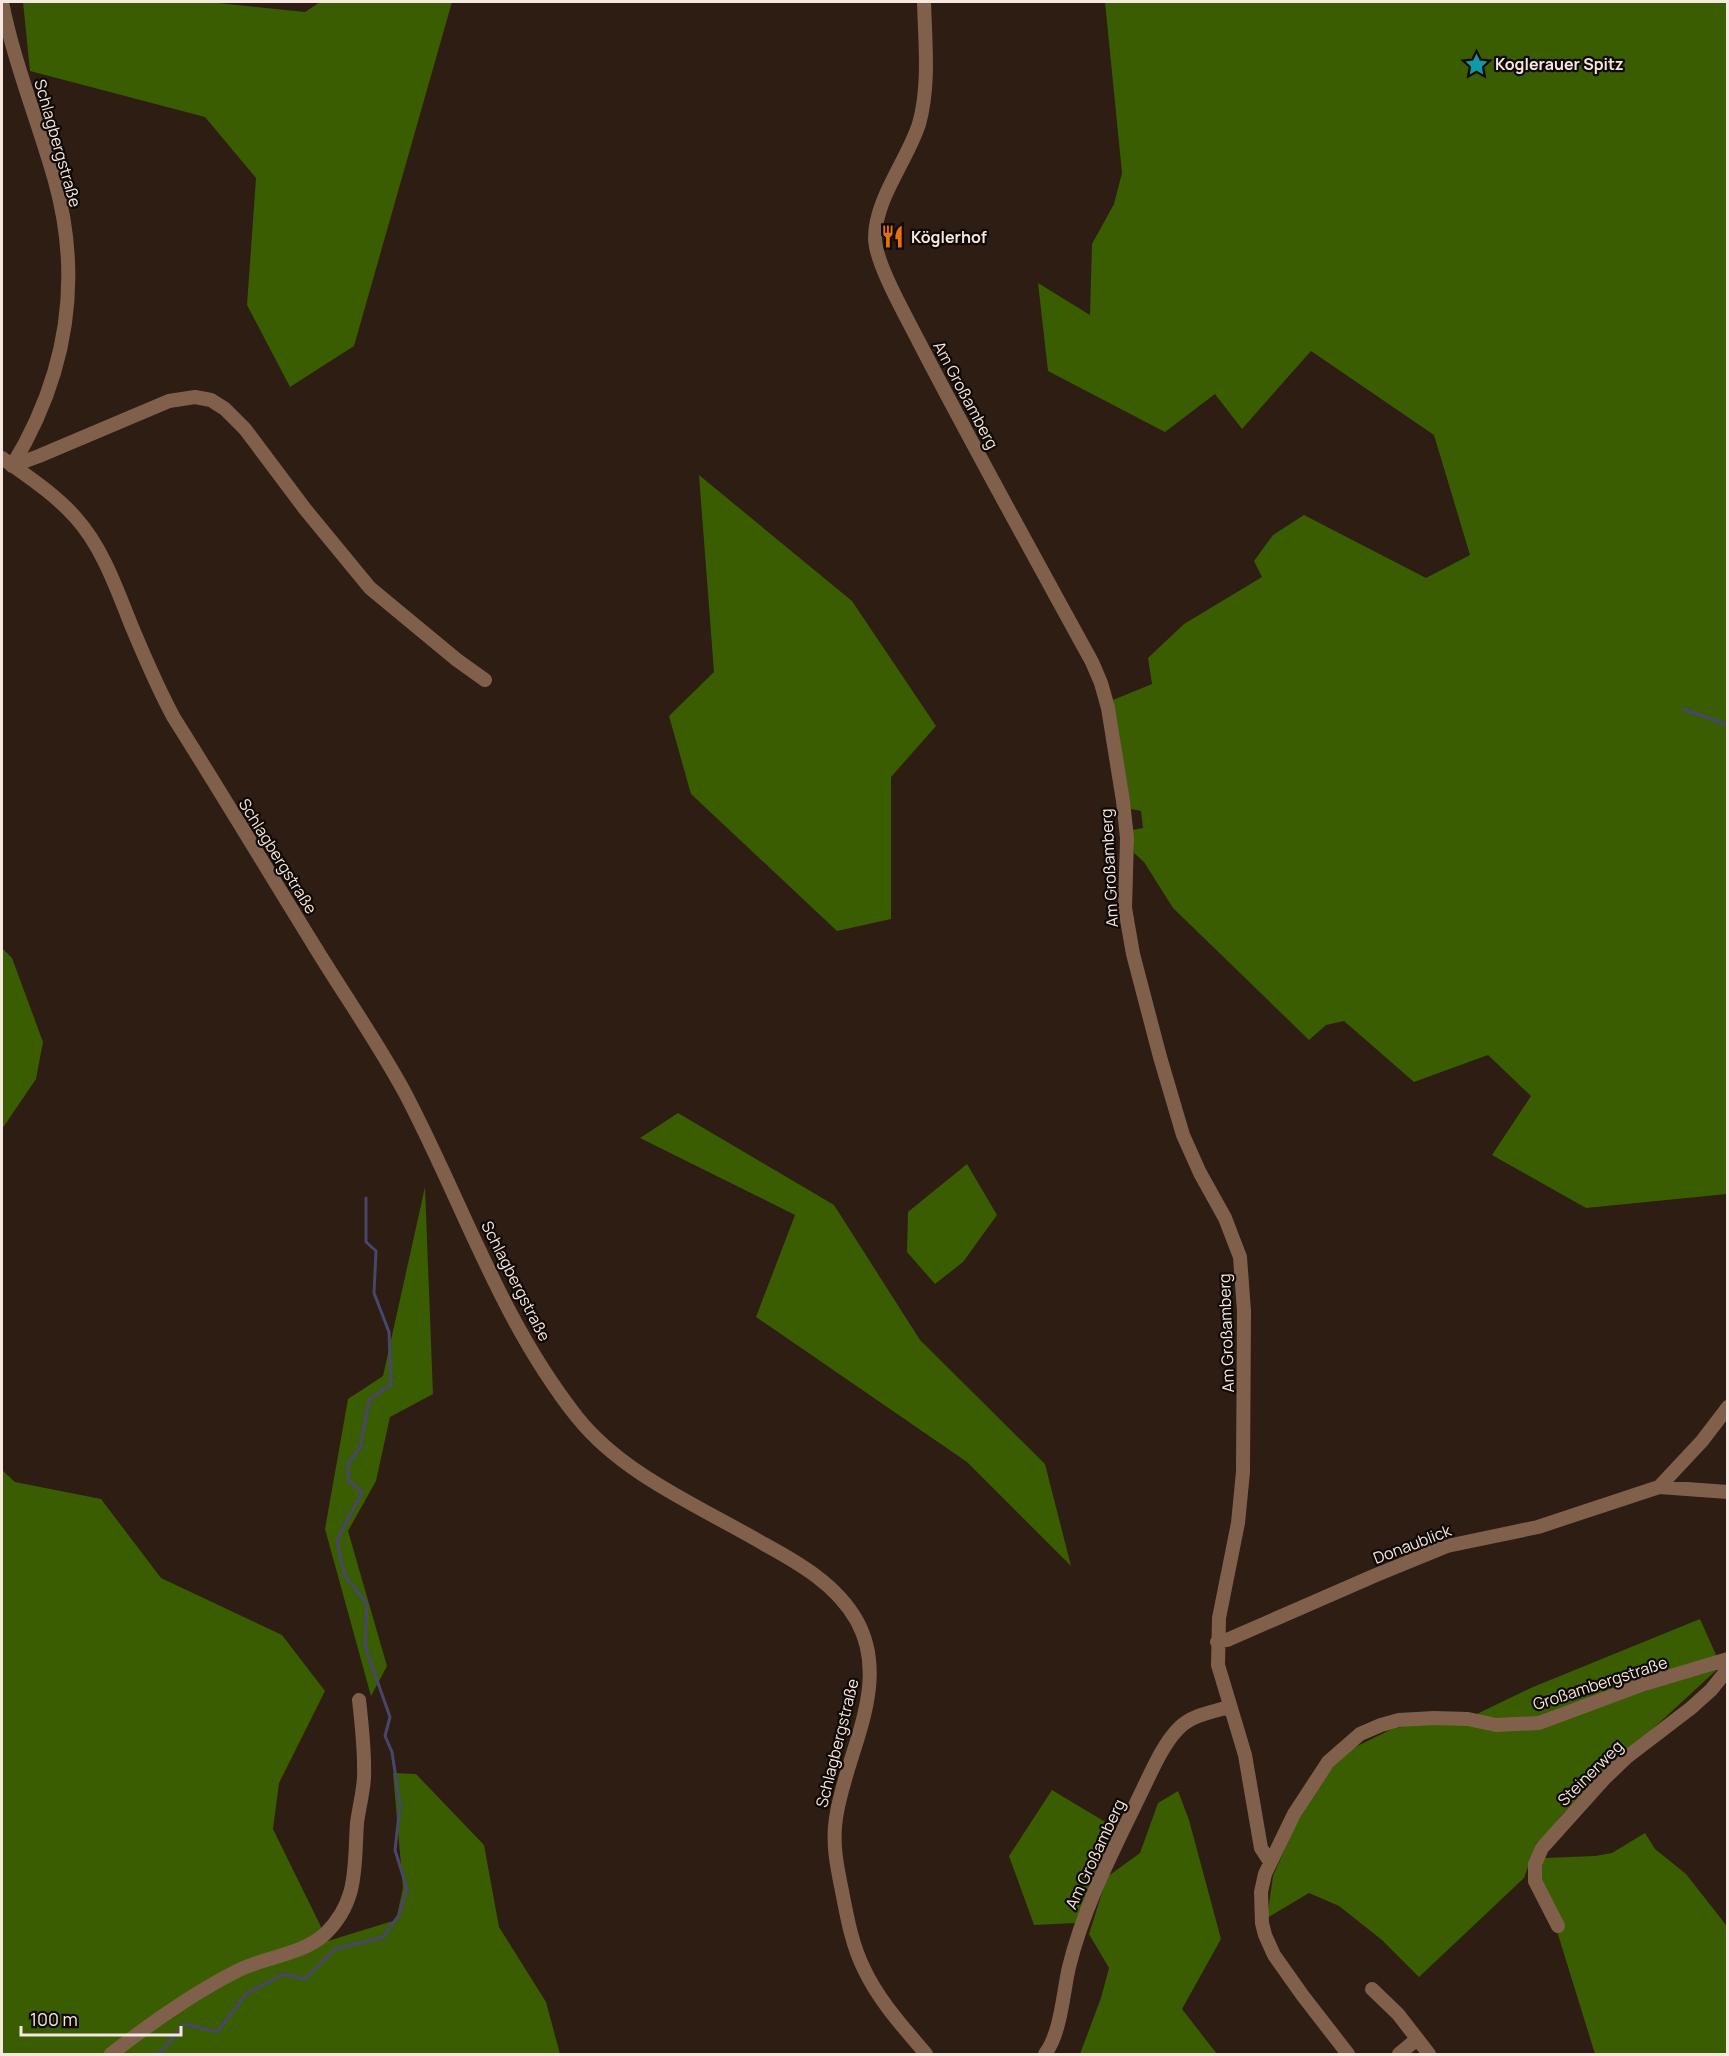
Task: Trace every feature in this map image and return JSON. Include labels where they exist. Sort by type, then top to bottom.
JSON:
[{"type":"street","name":"Schlagbergstraße","points":[[2,2],[9,35],[59,196],[66,238],[69,281],[69,301],[63,337],[50,384],[35,423],[7,462],[66,507],[99,550],[152,674],[174,718],[393,1071],[440,1164],[496,1285],[530,1348],[569,1406],[592,1434],[619,1459],[805,1568],[838,1595],[856,1618],[868,1653],[870,1685],[838,1807],[834,1835],[836,1864],[854,1941],[864,1970],[880,1996],[926,2055]]},
{"type":"street","name":"Am Großamberg","points":[[924,2],[924,101],[918,126],[884,199],[876,225],[875,245],[890,283],[932,367],[1087,653],[1101,683],[1111,728],[1125,821],[1125,908],[1133,954],[1183,1135],[1196,1165],[1225,1218],[1240,1257],[1244,1340],[1243,1472],[1238,1523],[1217,1642],[1218,1665],[1245,1755],[1261,1848],[1270,1862]]},
{"type":"street","points":[[7,462],[39,456],[169,401],[195,397],[211,400],[225,409],[245,429],[370,588],[457,660],[485,680]]},
{"type":"street","points":[[1659,1487],[1708,1434],[1728,1407]]},
{"type":"street","points":[[1659,1487],[1728,1492]]},
{"type":"street","name":"Donaublick","points":[[1217,1642],[1227,1640],[1447,1546],[1538,1527],[1659,1487]]},
{"type":"street","name":"Großambergstraße","points":[[1348,2055],[1274,1955],[1262,1923],[1262,1892],[1265,1874],[1294,1814],[1328,1762],[1360,1734],[1399,1720],[1468,1719],[1496,1725],[1539,1723],[1644,1684],[1728,1659]]},
{"type":"street","name":"Steinerweg","points":[[1558,1926],[1535,1881],[1535,1864],[1542,1848],[1604,1779],[1628,1757],[1691,1708],[1728,1669]]},
{"type":"street","points":[[111,2055],[186,2000],[213,1984],[241,1969],[315,1941],[341,1914],[355,1872],[358,1817],[364,1780],[359,1700]]},
{"type":"street","name":"Am Großamberg","points":[[1045,2055],[1057,2026],[1069,1967],[1082,1922],[1110,1855],[1146,1783],[1178,1730],[1191,1719],[1229,1707]]},
{"type":"street","points":[[1372,1989],[1398,2014],[1429,2055]]},
{"type":"street","points":[[1399,2055],[1416,2040]]},
{"type":"green space","points":[[23,2],[209,2],[305,12],[320,2],[452,2],[354,346],[290,387],[247,305],[256,178],[205,117],[30,71]]},
{"type":"green space","points":[[1105,2],[1727,2],[1727,1194],[1586,1208],[1492,1155],[1531,1096],[1488,1055],[1414,1082],[1344,1021],[1326,1025],[1309,1040],[1173,908],[1144,862],[1134,853],[1132,830],[1143,828],[1141,811],[1131,809],[1113,700],[1152,684],[1148,658],[1184,624],[1262,577],[1254,561],[1273,535],[1304,515],[1426,578],[1470,555],[1434,435],[1311,351],[1242,429],[1215,394],[1165,432],[1048,371],[1038,283],[1090,315],[1092,244],[1114,204],[1122,173]]},
{"type":"green space","points":[[699,475],[852,601],[936,726],[891,777],[891,919],[837,931],[691,794],[669,716],[714,672]]},
{"type":"green space","points":[[2,948],[12,958],[43,1042],[36,1079],[2,1129]]},
{"type":"green space","points":[[678,1113],[834,1205],[920,1340],[1045,1464],[1071,1566],[967,1462],[756,1317],[795,1215],[640,1138]]},
{"type":"green space","points":[[967,1164],[997,1215],[963,1262],[935,1284],[907,1252],[908,1212]]},
{"type":"green space","points":[[425,1187],[433,1394],[390,1417],[376,1481],[348,1531],[387,1666],[371,1696],[325,1529],[348,1399],[383,1376]]},
{"type":"green space","points":[[2,1470],[15,1482],[101,1499],[161,1578],[282,1635],[325,1691],[279,1783],[273,1829],[328,1941],[396,1920],[403,1888],[393,1773],[416,1774],[484,1845],[499,1927],[546,2002],[560,2054],[2,2054]]},
{"type":"green space","points":[[1700,1619],[1721,1666],[1584,1792],[1542,1840],[1537,1842],[1524,1878],[1419,1977],[1382,1940],[1339,1906],[1309,1893],[1267,1918],[1273,1876],[1295,1826],[1329,1768],[1347,1751],[1392,1729],[1417,1724],[1454,1725],[1533,1687]]},
{"type":"green space","points":[[1052,1790],[1117,1829],[1076,1923],[1034,1925],[1009,1856]]},
{"type":"green space","points":[[1178,1791],[1189,1820],[1221,1939],[1182,2009],[1217,2054],[1080,2054],[1101,1998],[1109,1968],[1089,1934],[1107,1877],[1140,1853],[1158,1803]]},
{"type":"green space","points":[[1645,1833],[1655,1849],[1686,1874],[1726,1925],[1727,2054],[1595,2054],[1539,1873],[1544,1858],[1612,1853]]},
{"type":"waterway","points":[[1683,709],[1728,725]]},
{"type":"waterway","points":[[155,2054],[161,2052],[184,2024],[217,2032],[246,1994],[284,1974],[305,1979],[335,1949],[383,1937],[399,1915],[407,1889],[395,1850],[400,1805],[392,1752],[385,1736],[390,1717],[365,1646],[367,1604],[344,1574],[337,1540],[362,1492],[349,1481],[347,1465],[360,1448],[369,1400],[391,1384],[389,1332],[374,1293],[376,1251],[366,1242],[366,1198]]},
{"type":"place","name":"Koglerauer Spitz","points":[[1477,64]]},
{"type":"place","name":"Köglerhof","points":[[893,237]]}]
